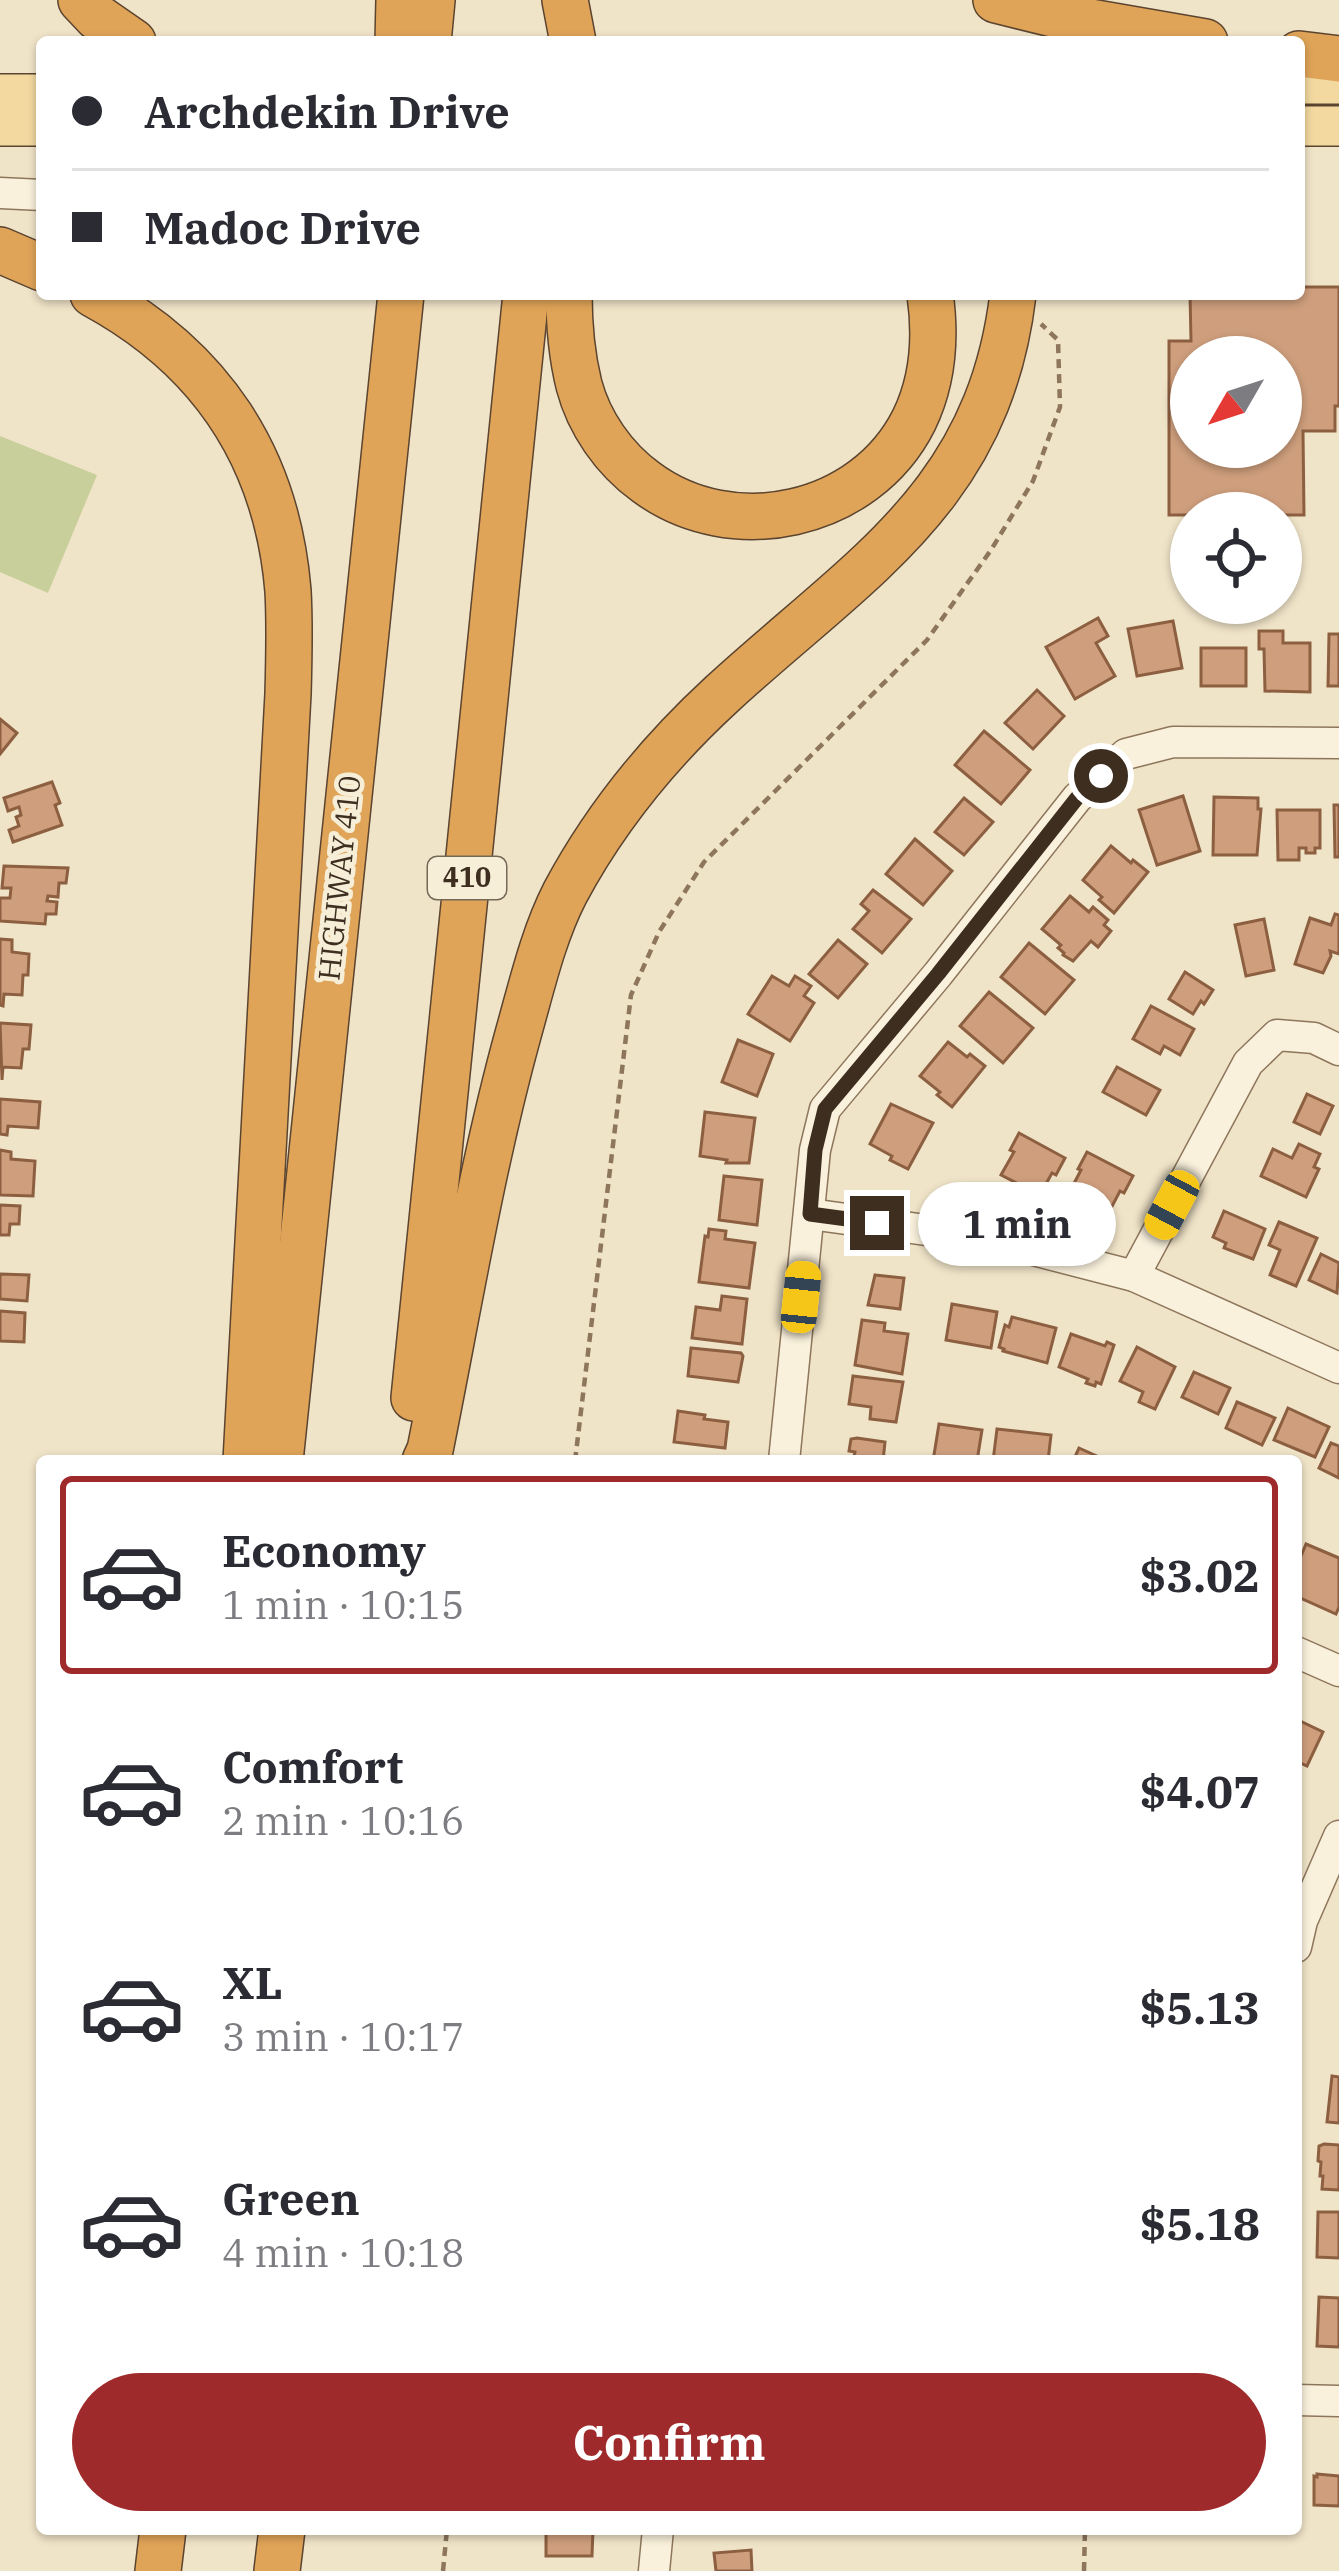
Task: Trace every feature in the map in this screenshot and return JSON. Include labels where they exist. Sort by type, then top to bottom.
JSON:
[{"type":"highway","points":[[80,0],[124,36]]},
{"type":"highway","points":[[398,36],[399,0]]},
{"type":"highway","points":[[429,36],[432,0]]},
{"type":"highway","points":[[553,36],[556,0]]},
{"type":"highway","points":[[566,0],[572,36]]},
{"type":"highway","points":[[996,0],[1171,36]]},
{"type":"highway","points":[[1305,55],[1339,59]]},
{"type":"highway","points":[[0,250],[36,265]]},
{"type":"highway","points":[[105,300],[169,344],[201,375],[245,439],[274,514],[287,588],[288,694],[246,1455]]},
{"type":"highway","name":"HIGHWAY 410","points":[[281,1455],[400,300]]},
{"type":"highway","name":"410","points":[[409,1455],[525,300]]},
{"type":"highway","points":[[569,300],[579,384],[608,445],[661,494],[725,516],[757,518],[816,507],[846,492],[894,450],[913,422],[930,366],[931,300]]},
{"type":"highway","points":[[427,1455],[504,1083],[541,953],[564,895],[621,804],[664,752],[720,696],[869,565],[933,498],[982,417],[1002,358],[1012,300]]},
{"type":"highway","points":[[158,2571],[162,2535]]},
{"type":"highway","points":[[277,2571],[280,2535]]},
{"type":"main road","points":[[1305,84],[1339,84]]},
{"type":"main road","points":[[0,94],[36,94]]},
{"type":"main road","points":[[0,126],[36,126]]},
{"type":"main road","points":[[1305,126],[1339,126]]},
{"type":"street","points":[[0,193],[36,195]]},
{"type":"street","points":[[785,1455],[815,1150],[825,1109],[1077,798],[1126,754],[1173,742],[1339,743]]},
{"type":"street","points":[[1134,1276],[1248,1064],[1276,1035],[1314,1038],[1339,1050]]},
{"type":"street","points":[[810,1214],[991,1238],[1134,1276],[1339,1368]]},
{"type":"street","points":[[1302,1655],[1339,1671]]},
{"type":"street","points":[[1302,1922],[1339,1836]]},
{"type":"street","points":[[1302,2400],[1339,2401]]},
{"type":"street","points":[[654,2571],[657,2535]]},
{"type":"path","points":[[576,1455],[631,995],[658,932],[704,862],[927,640],[992,550],[1033,481],[1060,407],[1058,340],[1017,300]]},
{"type":"path","points":[[442,2571],[447,2535]]},
{"type":"path","points":[[1084,2571],[1085,2535]]},
{"type":"green space","points":[[0,436],[97,475],[48,593],[0,572]]},
{"type":"building","points":[[1305,287],[1339,287],[1339,406],[1335,406],[1335,431],[1303,431],[1304,515],[1302,492],[1170,492],[1169,515],[1169,341],[1170,468],[1302,468],[1302,336],[1191,336],[1190,300],[1305,300]]},
{"type":"building","points":[[1098,618],[1108,636],[1096,643],[1115,676],[1075,699],[1046,647]]},
{"type":"building","points":[[1174,624],[1182,668],[1137,676],[1128,629]]},
{"type":"building","points":[[1259,631],[1283,631],[1283,643],[1310,643],[1310,692],[1265,691]]},
{"type":"building","points":[[1329,634],[1339,634],[1339,686],[1328,686]]},
{"type":"building","points":[[1201,648],[1246,648],[1246,686],[1201,686]]},
{"type":"building","points":[[1037,690],[1064,716],[1033,749],[1005,723]]},
{"type":"building","points":[[0,719],[17,733],[0,754]]},
{"type":"building","points":[[984,731],[1030,770],[1001,804],[955,765]]},
{"type":"building","points":[[52,782],[62,825],[13,842],[9,830],[19,826],[16,817],[21,815],[19,807],[8,811],[4,798]]},
{"type":"building","points":[[1183,796],[1200,851],[1157,865],[1139,810]]},
{"type":"building","points":[[1214,797],[1258,798],[1257,855],[1213,855]]},
{"type":"building","points":[[964,798],[993,822],[964,855],[935,832]]},
{"type":"building","points":[[1334,805],[1339,805],[1339,857],[1335,857]]},
{"type":"building","points":[[1277,810],[1320,810],[1320,848],[1315,853],[1299,848],[1299,860],[1278,860]]},
{"type":"building","points":[[915,839],[952,871],[923,905],[886,874]]},
{"type":"building","points":[[1111,846],[1148,872],[1114,913],[1083,880]]},
{"type":"building","points":[[4,866],[68,868],[66,883],[59,883],[58,897],[48,896],[47,901],[57,902],[56,914],[46,914],[45,924],[0,921],[0,898],[10,898],[11,888],[2,888]]},
{"type":"building","points":[[873,890],[911,919],[882,953],[853,929],[869,911],[861,904]]},
{"type":"building","points":[[1070,896],[1089,912],[1093,907],[1108,920],[1104,925],[1111,931],[1098,947],[1091,941],[1073,961],[1042,929]]},
{"type":"building","points":[[1335,914],[1339,915],[1339,954],[1330,951],[1323,973],[1295,964],[1310,918],[1331,925]]},
{"type":"building","points":[[1264,919],[1274,970],[1246,976],[1235,925]]},
{"type":"building","points":[[0,939],[12,940],[12,952],[29,954],[22,995],[4,994],[3,1006],[0,1005]]},
{"type":"building","points":[[838,940],[867,964],[838,998],[809,974]]},
{"type":"building","points":[[1029,943],[1074,980],[1045,1014],[1001,977]]},
{"type":"building","points":[[1185,972],[1213,990],[1193,1014],[1169,999]]},
{"type":"building","points":[[772,976],[789,986],[795,976],[811,986],[804,996],[814,1003],[790,1041],[748,1014]]},
{"type":"building","points":[[989,992],[1033,1028],[1003,1063],[960,1026]]},
{"type":"building","points":[[1151,1006],[1194,1029],[1180,1055],[1164,1046],[1160,1054],[1133,1039]]},
{"type":"building","points":[[0,1023],[31,1025],[21,1068],[3,1067],[2,1080]]},
{"type":"building","points":[[738,1040],[773,1054],[757,1096],[722,1082]]},
{"type":"building","points":[[948,1042],[985,1066],[952,1107],[920,1076]]},
{"type":"building","points":[[1117,1067],[1160,1090],[1146,1115],[1103,1092]]},
{"type":"building","points":[[1307,1094],[1333,1106],[1320,1134],[1294,1122]]},
{"type":"building","points":[[0,1099],[40,1102],[38,1128],[8,1126],[7,1135],[0,1134]]},
{"type":"building","points":[[891,1104],[933,1123],[908,1169],[870,1144]]},
{"type":"building","points":[[705,1112],[755,1118],[749,1163],[700,1156]]},
{"type":"building","points":[[1019,1133],[1065,1158],[1040,1195],[1001,1175]]},
{"type":"building","points":[[1299,1144],[1320,1154],[1314,1167],[1319,1169],[1306,1197],[1261,1176],[1273,1149],[1292,1158]]},
{"type":"building","points":[[0,1150],[11,1152],[11,1159],[35,1161],[33,1196],[0,1195]]},
{"type":"building","points":[[1087,1152],[1133,1176],[1108,1214],[1069,1193]]},
{"type":"building","points":[[724,1176],[762,1180],[757,1225],[719,1220]]},
{"type":"building","points":[[0,1205],[20,1206],[19,1224],[10,1224],[9,1235],[0,1235]]},
{"type":"building","points":[[1224,1211],[1265,1229],[1253,1259],[1224,1248],[1226,1243],[1213,1237]]},
{"type":"building","points":[[1279,1222],[1317,1238],[1296,1286],[1270,1275],[1280,1250],[1269,1245]]},
{"type":"building","points":[[709,1229],[726,1231],[725,1239],[755,1243],[749,1288],[699,1282]]},
{"type":"building","points":[[1321,1254],[1339,1263],[1337,1293],[1309,1280]]},
{"type":"building","points":[[0,1274],[29,1275],[27,1301],[0,1299]]},
{"type":"building","points":[[875,1275],[904,1278],[900,1309],[868,1305]]},
{"type":"building","points":[[722,1296],[747,1299],[742,1344],[692,1338],[696,1307],[720,1310]]},
{"type":"building","points":[[952,1304],[997,1312],[991,1348],[946,1340]]},
{"type":"building","points":[[0,1311],[25,1313],[24,1342],[0,1341]]},
{"type":"building","points":[[1012,1317],[1056,1328],[1047,1363],[999,1347]]},
{"type":"building","points":[[862,1320],[885,1323],[884,1331],[908,1334],[902,1374],[855,1365]]},
{"type":"building","points":[[1071,1334],[1114,1345],[1101,1384],[1086,1383],[1088,1379],[1059,1367]]},
{"type":"building","points":[[1137,1347],[1175,1367],[1155,1409],[1139,1402],[1143,1392],[1120,1381]]},
{"type":"building","points":[[691,1348],[741,1353],[738,1382],[688,1376]]},
{"type":"building","points":[[1194,1372],[1230,1388],[1218,1414],[1182,1397]]},
{"type":"building","points":[[853,1376],[903,1382],[896,1422],[870,1419],[871,1407],[849,1404]]},
{"type":"building","points":[[1237,1402],[1275,1418],[1262,1445],[1226,1428]]},
{"type":"building","points":[[1288,1408],[1329,1427],[1315,1457],[1274,1440]]},
{"type":"building","points":[[678,1411],[728,1422],[725,1448],[674,1442]]},
{"type":"building","points":[[939,1424],[982,1430],[978,1455],[934,1455]]},
{"type":"building","points":[[997,1429],[1051,1435],[1049,1455],[994,1455]]},
{"type":"building","points":[[851,1439],[885,1442],[884,1455],[854,1455],[849,1451]]},
{"type":"building","points":[[1331,1443],[1339,1446],[1339,1478],[1319,1468]]},
{"type":"building","points":[[1306,1544],[1339,1558],[1336,1614],[1302,1599]]},
{"type":"building","points":[[1302,1722],[1323,1732],[1307,1766],[1302,1764]]},
{"type":"building","points":[[1332,2076],[1339,2077],[1339,2123],[1327,2122]]},
{"type":"building","points":[[1339,2145],[1339,2190],[1322,2189],[1318,2161],[1319,2146]]},
{"type":"building","points":[[1318,2212],[1339,2212],[1339,2258],[1317,2257]]},
{"type":"building","points":[[1319,2297],[1339,2298],[1339,2347],[1317,2346]]},
{"type":"building","points":[[1317,2474],[1339,2476],[1339,2506],[1314,2505]]},
{"type":"building","points":[[546,2535],[593,2535],[592,2556],[546,2556]]},
{"type":"building","points":[[751,2550],[752,2571],[716,2571],[714,2553]]},
{"type":"route","points":[[877,1223],[810,1214],[815,1150],[825,1109],[1077,798],[1101,776]]}]
